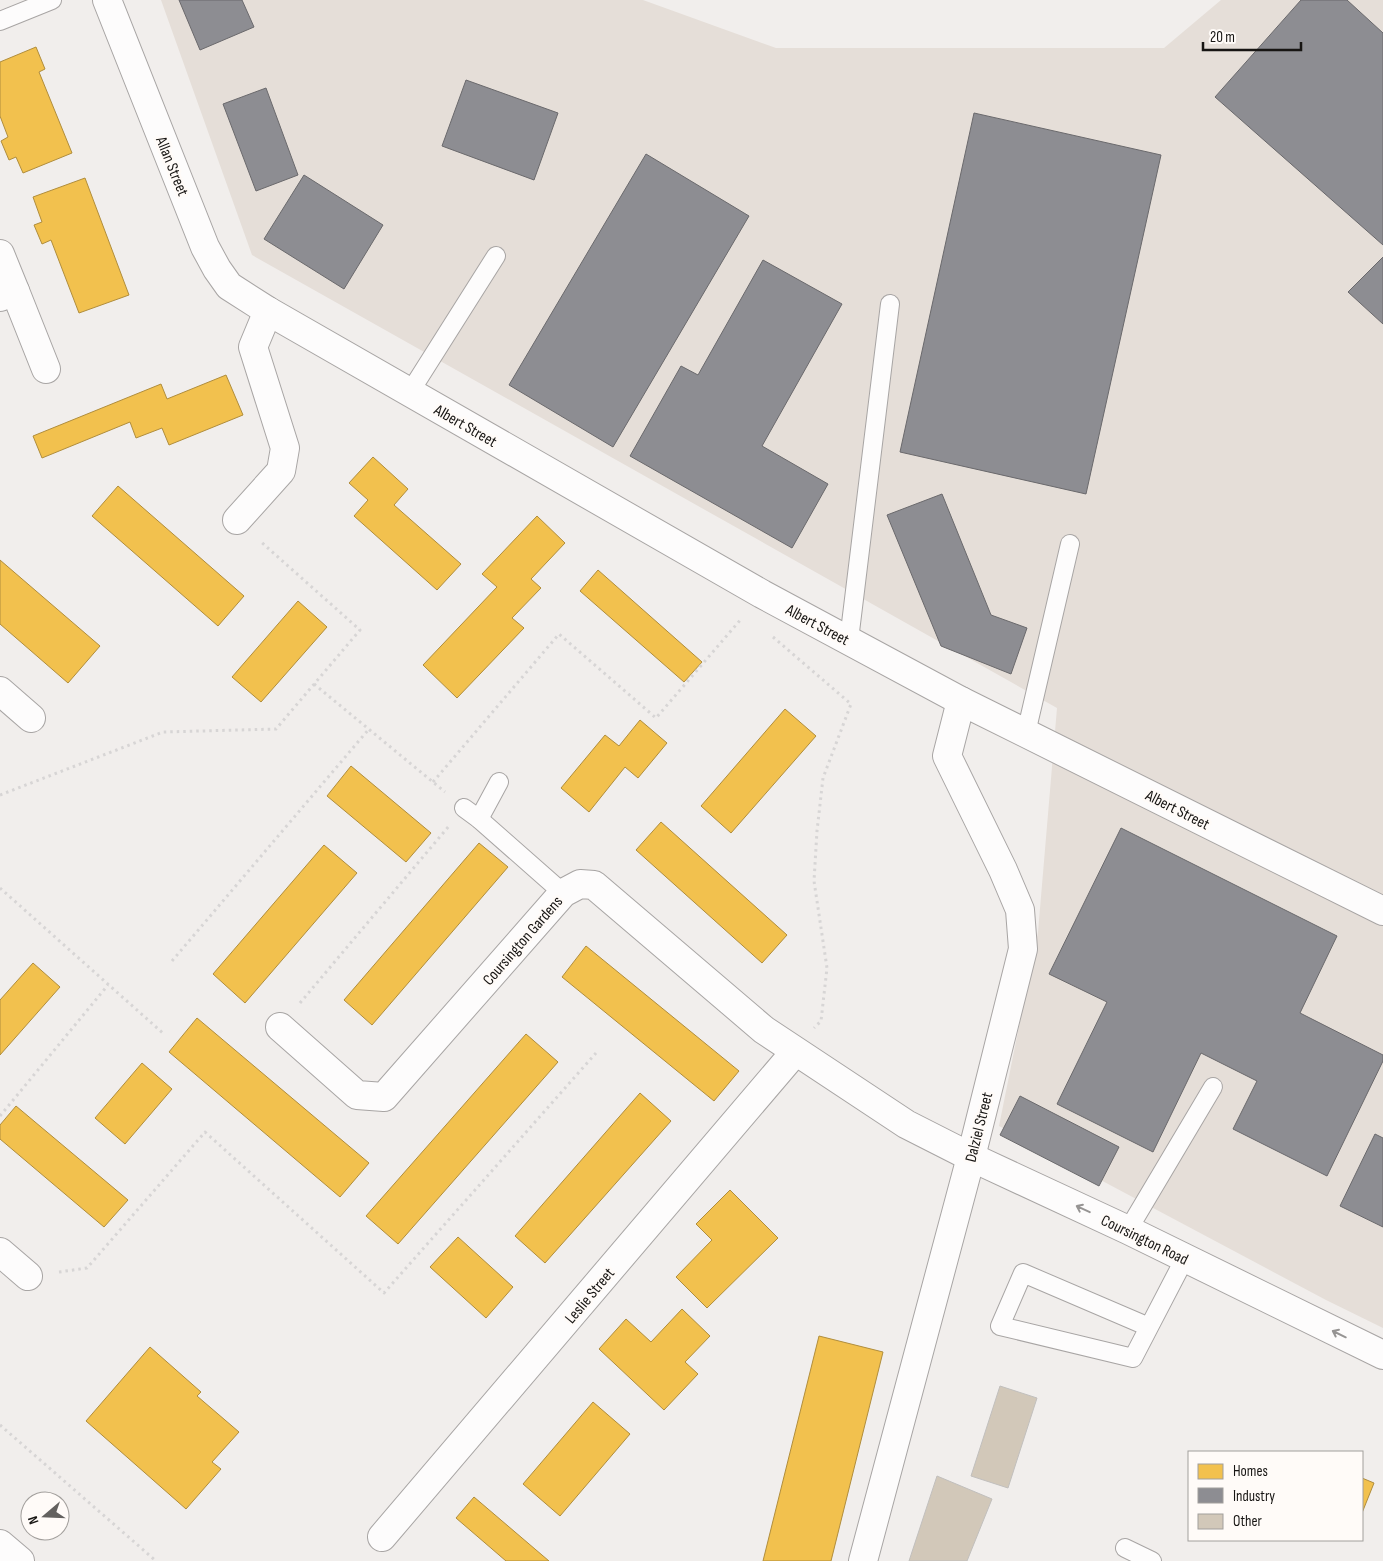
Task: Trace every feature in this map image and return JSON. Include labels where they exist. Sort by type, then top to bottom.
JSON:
[{"type":"street","name":"Allan Street","points":[[107,0],[205,247],[217,270],[229,286],[268,311]]},
{"type":"street","points":[[0,254],[7,294],[46,368]]},
{"type":"street","name":"Albert Street","points":[[268,311],[762,594],[961,702],[1383,912]]},
{"type":"street","points":[[238,520],[281,471],[285,448],[253,347],[268,311]]},
{"type":"street","points":[[0,691],[31,718]]},
{"type":"street","name":"Dalziel Street","points":[[863,1561],[971,1157],[1023,949],[1020,910],[1003,870],[947,756],[961,702]]},
{"type":"street","name":"Coursington Gardens","points":[[280,1027],[356,1095],[384,1097],[563,893],[580,884],[594,885],[764,1030],[906,1124]]},
{"type":"street","name":"Leslie Street","points":[[382,1537],[795,1052]]},
{"type":"street","name":"Coursington Road","points":[[906,1124],[1383,1355]]},
{"type":"street","points":[[0,1252],[28,1276]]},
{"type":"street","points":[[0,1544],[20,1561]]},
{"type":"lane","points":[[0,21],[52,0]]},
{"type":"lane","points":[[410,392],[496,256]]},
{"type":"lane","points":[[849,640],[890,304]]},
{"type":"lane","points":[[1026,733],[1070,544]]},
{"type":"lane","points":[[479,819],[499,782]]},
{"type":"lane","points":[[464,808],[563,893]]},
{"type":"lane","points":[[1128,1230],[1213,1087]]},
{"type":"lane","points":[[1149,1327],[1024,1273],[1000,1326],[1133,1358],[1185,1258]]},
{"type":"lane","points":[[1125,1548],[1152,1561]]},
{"type":"path","points":[[0,795],[163,732],[276,729],[360,630],[238,520]]},
{"type":"path","points":[[433,782],[559,634],[656,718],[762,594]]},
{"type":"path","points":[[768,633],[851,704],[824,778],[817,831],[814,881],[827,968],[821,1021],[795,1052]]},
{"type":"path","points":[[280,1027],[464,808],[314,684]]},
{"type":"path","points":[[172,961],[369,729]]},
{"type":"path","points":[[0,888],[164,1035]]},
{"type":"path","points":[[0,1116],[108,984]]},
{"type":"path","points":[[28,1276],[87,1268],[205,1132],[384,1293],[596,1053]]},
{"type":"path","points":[[0,1425],[156,1561]]},
{"type":"shaded area","points":[[161,0],[643,0],[776,48],[1164,48],[1221,0],[1383,0],[1383,1328],[1326,1300],[999,1126],[1038,932],[1057,708],[252,255]]},
{"type":"building: Homes","points":[[36,47],[45,69],[39,72],[72,153],[23,173],[16,157],[9,160],[1,141],[8,137],[0,116],[0,62]]},
{"type":"building: Homes","points":[[85,178],[129,295],[79,313],[51,240],[42,244],[34,225],[42,222],[33,197]]},
{"type":"building: Homes","points":[[226,375],[243,415],[169,445],[162,428],[136,438],[130,422],[42,458],[33,436],[161,384],[167,399]]},
{"type":"building: Homes","points":[[373,457],[408,489],[394,505],[461,564],[437,590],[354,516],[368,500],[349,483]]},
{"type":"building: Homes","points":[[118,486],[244,596],[218,626],[92,516]]},
{"type":"building: Homes","points":[[537,516],[565,543],[531,579],[541,588],[512,618],[524,628],[457,698],[423,665],[497,587],[482,574]]},
{"type":"building: Homes","points":[[0,560],[100,646],[68,683],[0,624]]},
{"type":"building: Homes","points":[[598,570],[702,662],[684,682],[580,591]]},
{"type":"building: Homes","points":[[298,601],[327,627],[261,702],[232,677]]},
{"type":"building: Homes","points":[[785,709],[816,736],[731,833],[701,806]]},
{"type":"building: Homes","points":[[640,720],[667,743],[638,778],[625,767],[589,812],[561,788],[605,735],[619,746]]},
{"type":"building: Homes","points":[[351,766],[431,833],[406,862],[327,796]]},
{"type":"building: Homes","points":[[661,822],[787,935],[762,963],[636,850]]},
{"type":"building: Homes","points":[[479,843],[508,867],[372,1025],[344,1000]]},
{"type":"building: Homes","points":[[324,845],[357,873],[245,1003],[213,974]]},
{"type":"building: Homes","points":[[586,946],[739,1071],[714,1101],[562,977]]},
{"type":"building: Homes","points":[[33,963],[60,987],[0,1055],[0,1000]]},
{"type":"building: Homes","points":[[197,1018],[369,1163],[340,1197],[169,1052]]},
{"type":"building: Homes","points":[[526,1034],[558,1062],[398,1244],[366,1216]]},
{"type":"building: Homes","points":[[142,1063],[172,1089],[125,1144],[95,1118]]},
{"type":"building: Homes","points":[[640,1093],[671,1121],[545,1263],[515,1236]]},
{"type":"building: Homes","points":[[16,1106],[128,1200],[104,1227],[0,1139],[0,1125]]},
{"type":"building: Homes","points":[[730,1190],[778,1238],[707,1308],[676,1277],[712,1240],[696,1224]]},
{"type":"building: Homes","points":[[458,1237],[513,1287],[486,1318],[430,1267]]},
{"type":"building: Homes","points":[[682,1309],[710,1336],[685,1362],[698,1374],[664,1410],[599,1349],[626,1319],[651,1342]]},
{"type":"building: Homes","points":[[819,1336],[883,1352],[831,1561],[763,1561]]},
{"type":"building: Homes","points":[[150,1347],[201,1392],[197,1396],[239,1432],[212,1462],[221,1469],[186,1509],[86,1421]]},
{"type":"building: Homes","points":[[593,1402],[630,1434],[560,1516],[523,1484]]},
{"type":"building: Homes","points":[[1363,1478],[1374,1483],[1363,1510]]},
{"type":"building: Homes","points":[[474,1497],[549,1561],[506,1561],[456,1518]]},
{"type":"building: Industry","points":[[179,0],[242,0],[254,27],[200,50]]},
{"type":"building: Industry","points":[[1301,0],[1347,0],[1383,33],[1383,245],[1215,97]]},
{"type":"building: Industry","points":[[466,80],[558,113],[534,180],[442,146]]},
{"type":"building: Industry","points":[[266,88],[298,175],[256,191],[223,104]]},
{"type":"building: Industry","points":[[974,113],[1161,155],[1086,494],[900,452]]},
{"type":"building: Industry","points":[[646,154],[749,216],[613,447],[509,385]]},
{"type":"building: Industry","points":[[304,175],[383,225],[344,289],[264,239]]},
{"type":"building: Industry","points":[[1383,257],[1383,324],[1348,292]]},
{"type":"building: Industry","points":[[763,260],[842,304],[762,446],[828,484],[792,548],[630,456],[681,366],[698,375]]},
{"type":"building: Industry","points":[[942,494],[991,615],[1027,628],[1011,674],[941,646],[887,515]]},
{"type":"building: Industry","points":[[1121,828],[1337,936],[1300,1013],[1383,1055],[1383,1061],[1327,1176],[1233,1129],[1257,1081],[1201,1053],[1153,1152],[1057,1104],[1107,1002],[1049,974]]},
{"type":"building: Industry","points":[[1020,1096],[1119,1147],[1099,1186],[1000,1135]]},
{"type":"building: Industry","points":[[1375,1134],[1383,1138],[1383,1227],[1340,1206]]},
{"type":"building: Other","points":[[1000,1386],[1037,1398],[1008,1488],[971,1476]]},
{"type":"building: Other","points":[[937,1476],[992,1499],[967,1561],[909,1561]]}]
